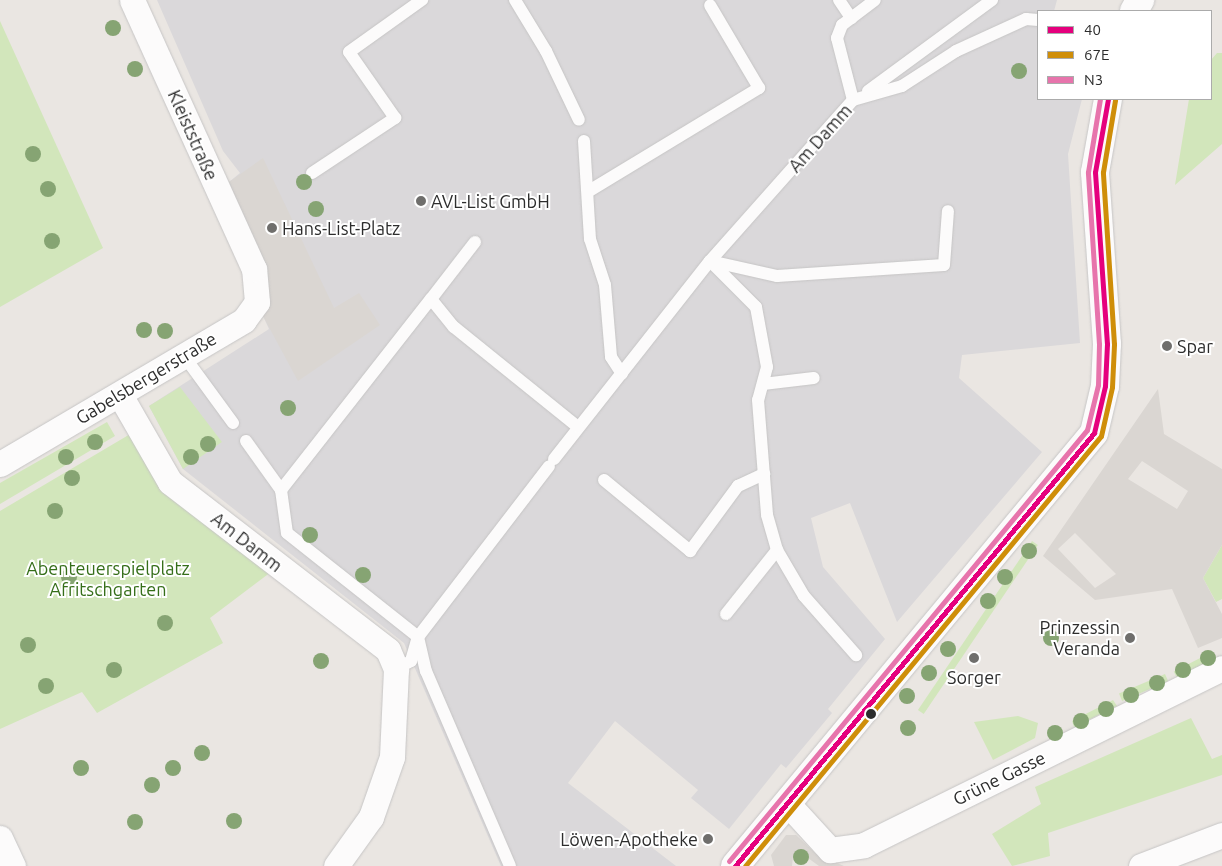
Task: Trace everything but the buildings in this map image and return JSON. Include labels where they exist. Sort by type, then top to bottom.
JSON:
[{"type":"main road","points":[[735,866],[1094,433],[1105,386],[1107,344],[1095,172],[1108,100]]},
{"type":"street","name":"Kleiststraße","points":[[133,2],[254,269]]},
{"type":"street","name":"Gabelsbergerstraße","points":[[0,464],[120,395],[244,320],[257,302],[254,269]]},
{"type":"street","name":"Am Damm","points":[[120,395],[170,482],[388,650],[396,669]]},
{"type":"street","name":"Grüne Gasse","points":[[787,803],[830,850],[864,846],[1222,668]]},
{"type":"street","points":[[336,866],[371,817],[392,757],[396,669]]},
{"type":"street","points":[[1141,866],[1222,835]]},
{"type":"street","points":[[0,838],[13,866]]},
{"type":"lane","points":[[312,173],[395,118],[349,52],[422,0]]},
{"type":"lane","points":[[515,0],[546,51],[579,120]]},
{"type":"lane","points":[[839,0],[851,18]]},
{"type":"lane","points":[[875,0],[851,18],[837,38],[853,100],[896,74],[992,0]]},
{"type":"lane","points":[[589,191],[759,88],[710,5]]},
{"type":"lane","name":"Am Damm","points":[[396,669],[411,660],[418,637],[578,427],[710,261],[853,100],[902,86],[956,51],[1026,19],[1037,20]]},
{"type":"lane","points":[[584,142],[589,191],[590,238],[605,284],[611,357],[622,374]]},
{"type":"lane","points":[[710,261],[777,276],[944,265],[948,211]]},
{"type":"lane","points":[[281,490],[475,242]]},
{"type":"lane","points":[[710,261],[756,307],[767,367],[758,400],[767,515],[778,550],[804,596],[856,655]]},
{"type":"lane","points":[[431,299],[454,327],[578,427]]},
{"type":"lane","points":[[184,356],[233,424]]},
{"type":"lane","points":[[763,384],[814,378]]},
{"type":"lane","points":[[246,441],[281,490],[287,532],[418,637],[426,671],[510,866]]},
{"type":"lane","points":[[604,480],[690,552],[738,486],[764,474]]},
{"type":"lane","points":[[726,614],[778,550]]},
{"type":"shaded area","points":[[157,0],[1057,0],[1054,10],[1037,10],[1037,100],[1082,100],[1068,154],[1080,343],[962,355],[959,378],[1042,452],[897,622],[850,503],[811,518],[823,567],[885,639],[828,709],[832,713],[786,768],[781,764],[729,829],[691,798],[698,790],[615,721],[568,783],[676,866],[501,866],[404,643],[183,469],[149,406],[269,329],[263,316],[267,273],[229,182],[240,173],[223,151]]},
{"type":"shaded area","name":"Hans-List-Platz","points":[[263,158],[334,308],[359,293],[380,325],[298,381],[263,316],[267,273],[229,182]]},
{"type":"shaded area","points":[[1158,389],[1164,434],[1222,469],[1222,545],[1203,578],[1222,614],[1222,638],[1198,648],[1172,589],[1095,600],[1043,556]],"holes":[[[1142,461],[1188,491],[1177,509],[1128,479]],[[1075,533],[1116,574],[1095,588],[1058,549]]]},
{"type":"shaded area","points":[[786,835],[796,835],[815,853],[844,866],[819,866],[801,853],[793,856],[792,866],[774,866],[771,855]]},
{"type":"green space","points":[[0,21],[103,248],[0,307]]},
{"type":"green space","points":[[1217,53],[1222,53],[1222,144],[1175,185],[1189,100],[1212,100],[1212,59]]},
{"type":"green space","points":[[180,387],[222,442],[183,469],[149,406]]},
{"type":"green space","points":[[107,422],[115,436],[0,504],[0,483]]},
{"type":"green space","name":"Abenteuerspielplatz Afritschgarten","points":[[132,433],[275,569],[210,618],[223,643],[97,713],[82,692],[0,729],[0,511]]},
{"type":"green space","points":[[1032,541],[1038,545],[924,714],[918,710]]},
{"type":"green space","points":[[1222,545],[1222,599],[1216,602],[1203,578]]},
{"type":"green space","points":[[1212,652],[1215,658],[1177,678],[1174,672]]},
{"type":"green space","points":[[1165,674],[1168,681],[1122,701],[1119,694]]},
{"type":"green space","points":[[1113,700],[1117,706],[1074,727],[1072,721]]},
{"type":"green space","points":[[1018,716],[1038,723],[1035,738],[993,760],[974,722]]},
{"type":"green space","points":[[1191,718],[1212,759],[1222,755],[1222,775],[1048,833],[1050,856],[1012,866],[992,834],[1041,804],[1035,787]]},
{"type":"transit line","name":"N3","points":[[729,861],[1087,430],[1098,385],[1099,344],[1088,172],[1100,100]]},
{"type":"transit line","name":"40","points":[[735,866],[1094,433],[1105,386],[1107,344],[1095,172],[1108,100]]},
{"type":"transit line","name":"67E","points":[[745,866],[1101,436],[1112,387],[1114,344],[1103,172],[1115,100]]},
{"type":"place","name":"AVL-List GmbH","points":[[421,201]]},
{"type":"place","name":"Hans-List-Platz","points":[[272,228]]},
{"type":"place","name":"Spar","points":[[1167,346]]},
{"type":"place","name":"Prinzessin Veranda","points":[[1130,638]]},
{"type":"place","name":"Sorger","points":[[974,658]]},
{"type":"place","name":"Löwen-Apotheke","points":[[708,839]]}]
